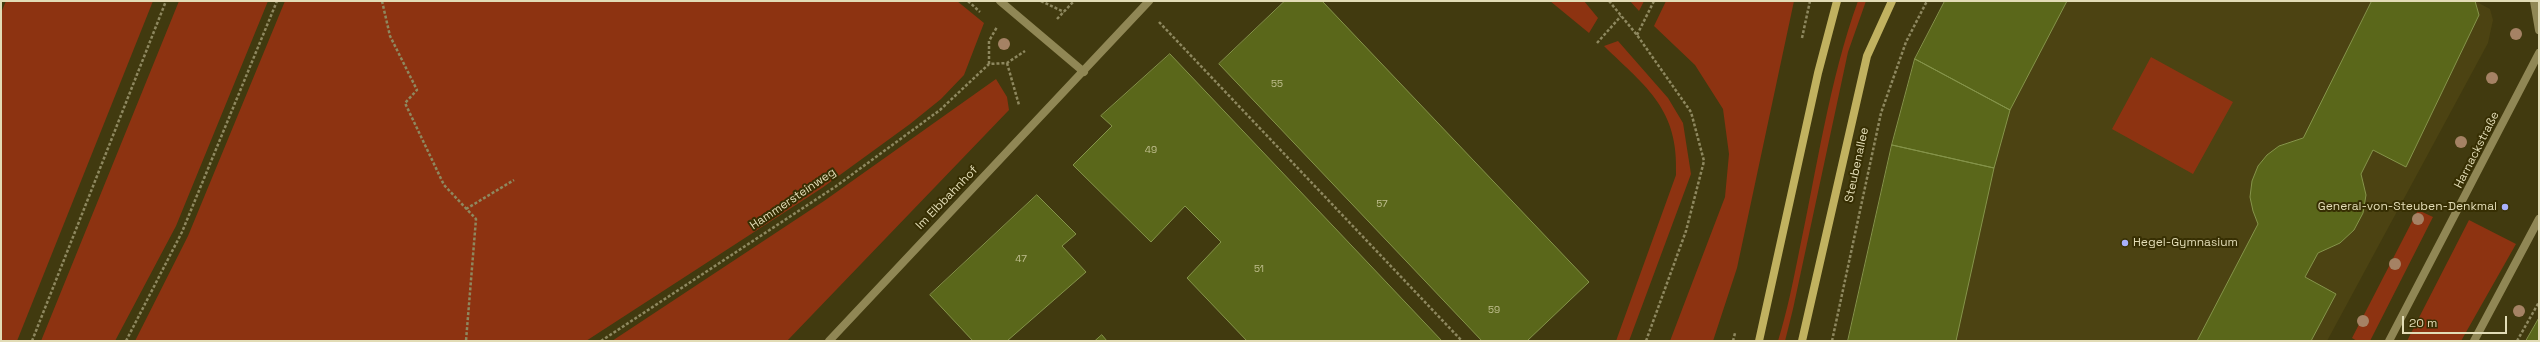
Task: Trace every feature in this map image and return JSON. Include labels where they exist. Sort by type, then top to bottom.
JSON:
[{"type":"main road","points":[[1759,341],[1818,72],[1838,1]]},
{"type":"main road","name":"Steubenallee","points":[[1802,341],[1867,56],[1892,1]]},
{"type":"street","points":[[1000,1],[1084,72],[1149,1]]},
{"type":"street","points":[[2534,1],[2539,30]]},
{"type":"street","name":"Harnackstraße","points":[[2389,341],[2539,53]]},
{"type":"street","name":"Im Elbbahnhof","points":[[829,341],[1084,72]]},
{"type":"street","points":[[2474,341],[2539,218]]},
{"type":"path","points":[[32,341],[166,1]]},
{"type":"path","points":[[126,341],[182,232],[277,1]]},
{"type":"path","points":[[382,1],[390,36],[417,90],[405,103],[444,185],[476,219],[466,341]]},
{"type":"path","points":[[1041,1],[1064,12]]},
{"type":"path","points":[[1060,15],[1074,1]]},
{"type":"path","points":[[1609,1],[1637,35],[1692,112],[1704,161],[1686,231],[1646,341]]},
{"type":"path","points":[[1637,35],[1654,1]]},
{"type":"path","name":"Steubenallee","points":[[1832,341],[1881,113],[1906,42],[1927,1]]},
{"type":"path","points":[[1012,10],[996,27],[989,41],[989,64],[1007,63],[1028,49]]},
{"type":"path","points":[[1597,43],[1621,16]]},
{"type":"path","points":[[1181,45],[1462,341]]},
{"type":"path","points":[[1007,63],[1021,110]]},
{"type":"path","name":"Hammersteinweg","points":[[601,341],[835,187],[940,110],[989,64]]},
{"type":"path","points":[[466,209],[514,180]]},
{"type":"path","points":[[2517,341],[2539,302]]},
{"type":"shaded area","points":[[6,1],[153,1],[17,341],[1,341],[1,13]]},
{"type":"shaded area","points":[[179,1],[268,1],[176,226],[115,341],[41,341]]},
{"type":"shaded area","points":[[285,1],[957,1],[984,23],[964,75],[941,99],[910,124],[822,188],[586,341],[135,341],[188,236]]},
{"type":"shaded area","points":[[1550,1],[1584,1],[1598,18],[1589,33]]},
{"type":"shaded area","points":[[1630,1],[1644,1],[1639,11]]},
{"type":"shaded area","points":[[1666,1],[1794,1],[1737,268],[1713,341],[1670,341],[1725,197],[1729,154],[1723,109],[1695,65],[1654,26]]},
{"type":"shaded area","points":[[1858,1],[1866,1],[1848,52],[1785,341],[1778,341],[1806,221],[1831,94],[1848,31]]},
{"type":"shaded area","name":"Hegel-Gymnasium","points":[[1945,1],[2475,1],[2490,9],[2493,20],[2488,43],[2327,341],[1848,341],[1892,145],[1915,59]]},
{"type":"shaded area","points":[[1618,41],[1668,98],[1683,123],[1691,174],[1629,341],[1616,341],[1676,175],[1676,152],[1672,133],[1666,116],[1657,102],[1634,75],[1604,46]]},
{"type":"shaded area","points":[[2151,57],[2233,102],[2193,174],[2112,129]]},
{"type":"shaded area","points":[[996,79],[1007,97],[1009,110],[787,341],[612,341],[824,201]]},
{"type":"shaded area","points":[[2418,210],[2433,217],[2370,341],[2357,341],[2352,338]]},
{"type":"shaded area","points":[[2469,220],[2516,244],[2461,341],[2407,341]]},
{"type":"building","points":[[1285,1],[1322,1],[1589,282],[1527,341],[1482,341],[1219,64]]},
{"type":"building","points":[[1945,1],[2067,1],[2010,110],[1915,59]]},
{"type":"building","points":[[2372,1],[2475,1],[2479,15],[2406,167],[2373,150],[2361,174],[2366,195],[2363,213],[2354,230],[2340,243],[2318,253],[2305,277],[2336,294],[2311,341],[2197,341],[2258,224],[2250,197],[2252,181],[2258,166],[2267,155],[2279,146],[2303,138]]},
{"type":"building","points":[[1170,54],[1442,341],[1247,341],[1187,278],[1221,242],[1185,206],[1151,242],[1073,165],[1112,126],[1101,116]]},
{"type":"building","points":[[1915,59],[2010,110],[1994,168],[1892,145]]},
{"type":"building","points":[[1892,145],[1994,168],[1956,341],[1848,341]]},
{"type":"building","points":[[1037,195],[1076,234],[1062,246],[1086,272],[1007,341],[973,341],[930,295]]},
{"type":"building","points":[[2539,318],[2539,341],[2526,341]]},
{"type":"building","points":[[1102,335],[1107,341],[1095,341]]},
{"type":"place","name":"General-von-Steuben-Denkmal","points":[[2505,207]]},
{"type":"place","name":"Hegel-Gymnasium","points":[[2125,243]]}]
